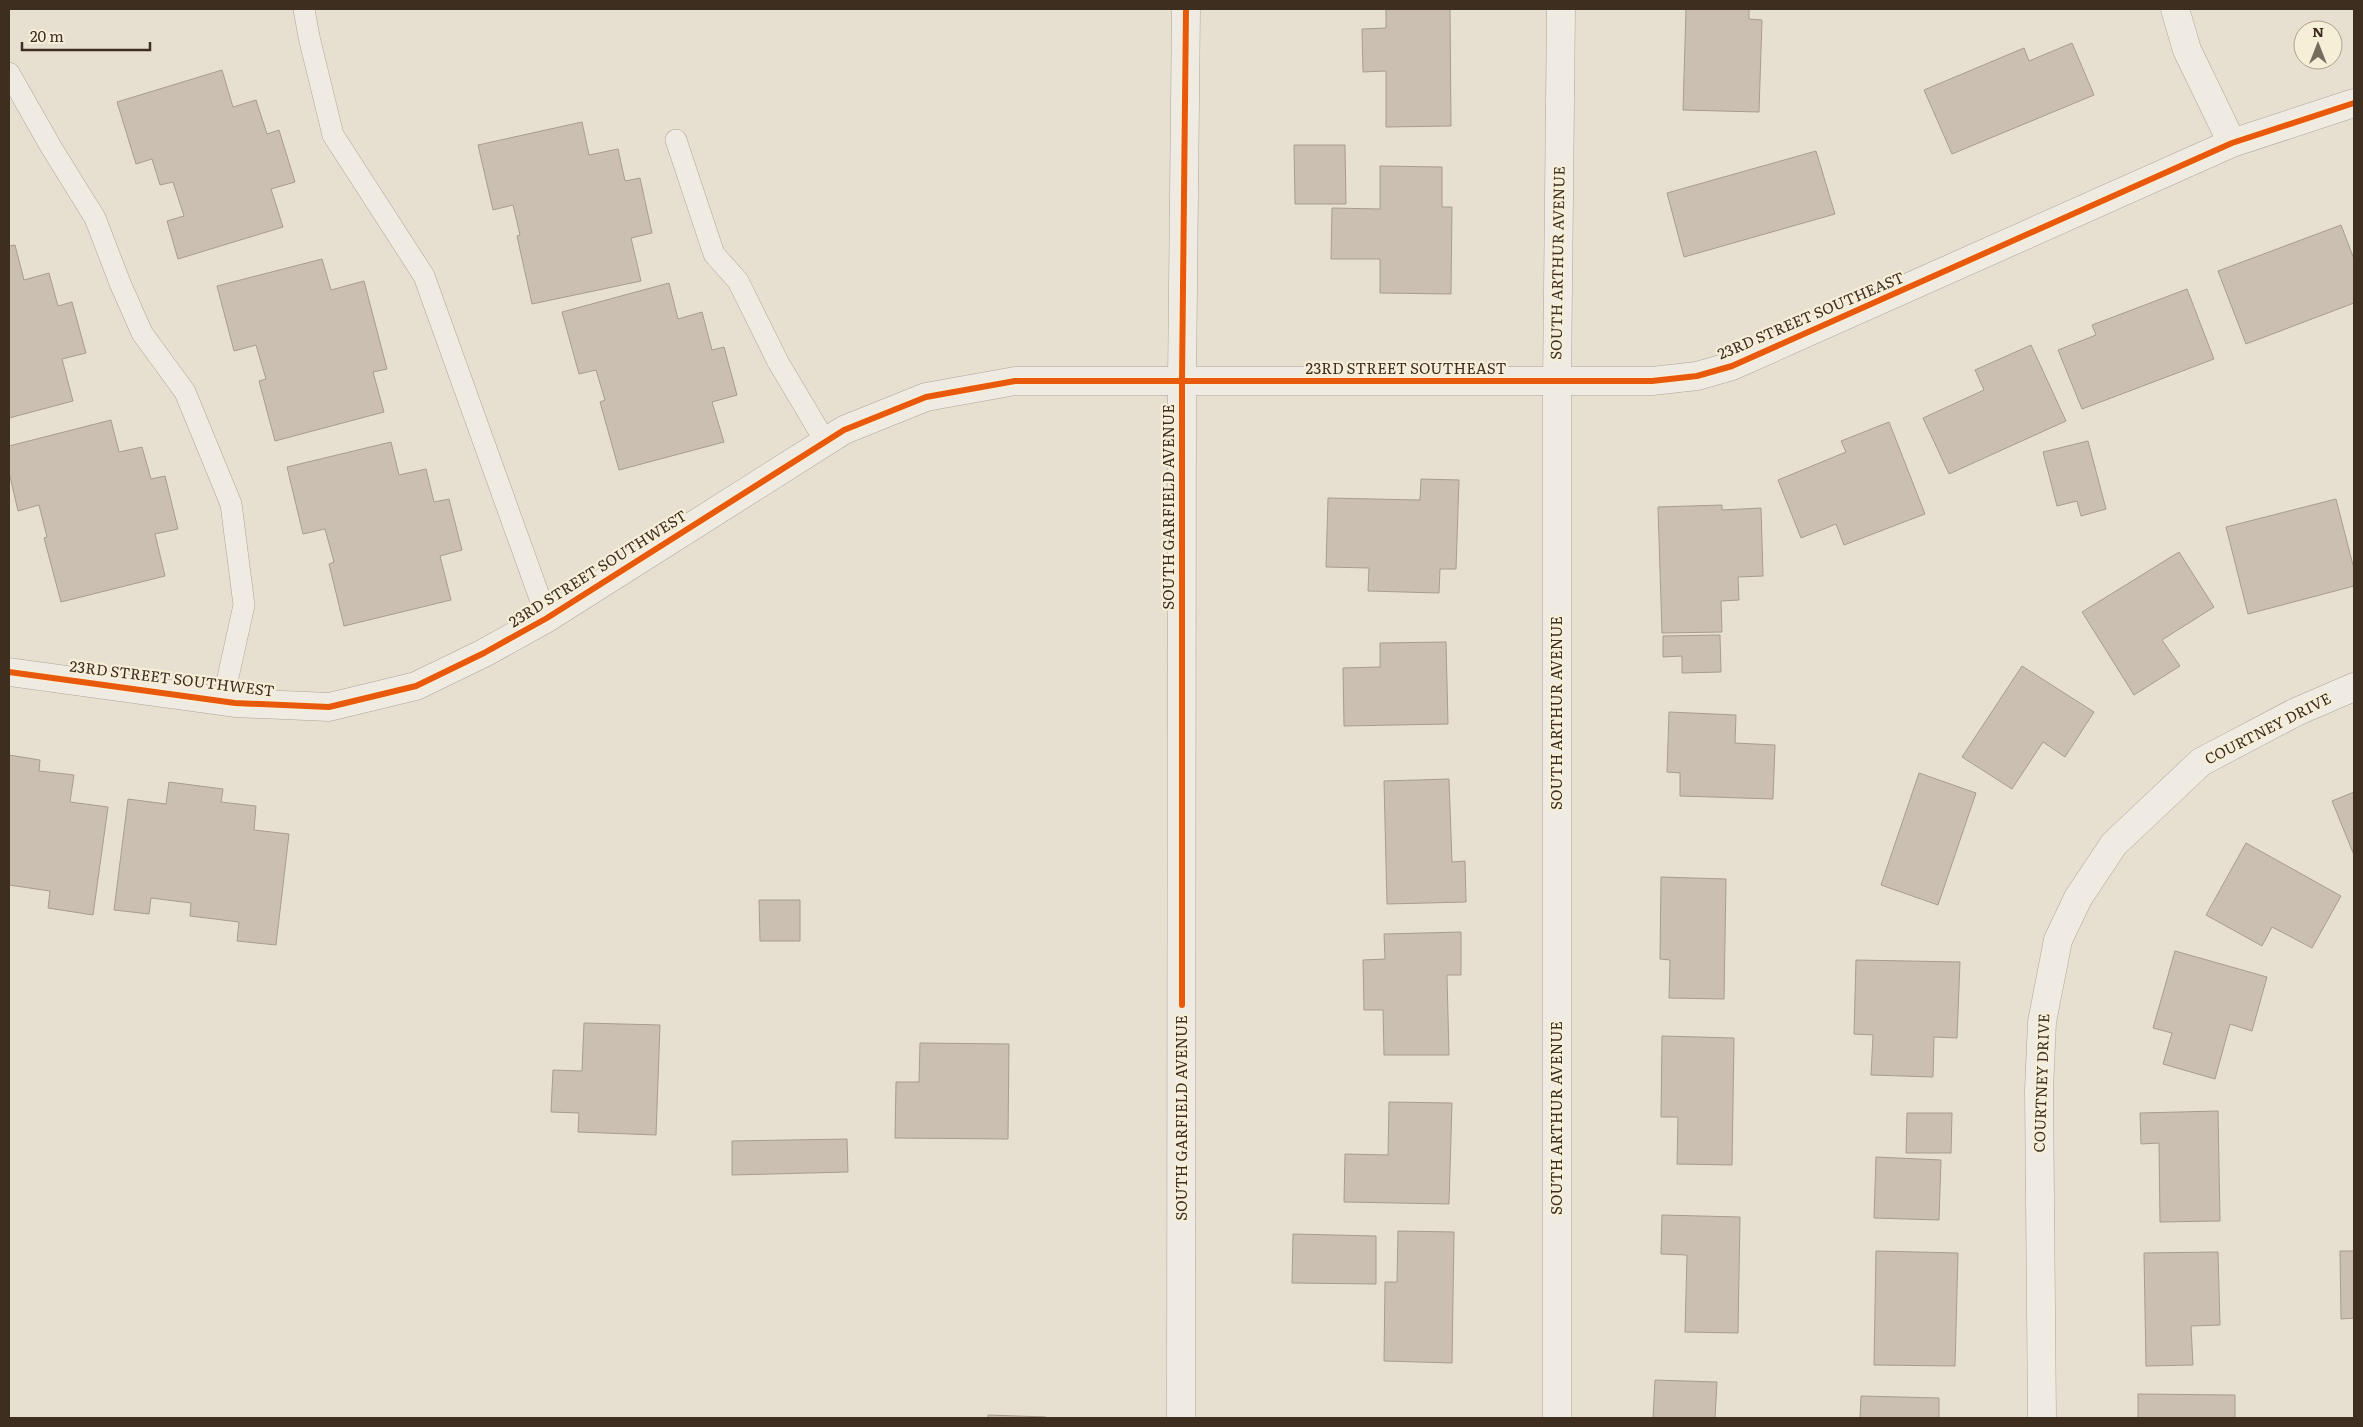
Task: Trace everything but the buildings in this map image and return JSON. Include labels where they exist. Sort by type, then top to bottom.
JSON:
[{"type":"street","name":"SOUTH GARFIELD AVENUE","points":[[1181,1418],[1182,380],[1186,9]]},
{"type":"street","name":"SOUTH ARTHUR AVENUE","points":[[1557,1418],[1557,382],[1561,9]]},
{"type":"street","points":[[2175,9],[2187,50],[2232,143]]},
{"type":"street","name":"23RD STREET SOUTHEAST","points":[[1182,380],[1557,382],[1652,381],[1697,376],[1732,366],[2232,143],[2354,103]]},
{"type":"street","name":"23RD STREET SOUTHWEST","points":[[9,672],[222,700],[329,707],[416,686],[484,653],[547,618],[844,430],[926,397],[1015,381],[1182,380]]},
{"type":"street","name":"COURTNEY DRIVE","points":[[2042,1418],[2039,1090],[2042,1022],[2058,940],[2078,898],[2114,844],[2201,762],[2296,712],[2354,687]]},
{"type":"lane","points":[[304,9],[309,38],[333,135],[424,276],[547,618]]},
{"type":"lane","points":[[9,73],[51,147],[95,218],[142,333],[185,392],[231,504],[244,605],[222,700]]},
{"type":"lane","points":[[676,140],[714,254],[738,281],[778,362],[826,441]]},
{"type":"cycle path","points":[[1182,1005],[1182,380],[1186,9]]},
{"type":"cycle path","points":[[9,672],[235,703],[329,707],[416,686],[484,653],[547,618],[844,430],[926,397],[1015,381],[1652,381],[1697,376],[1732,366],[2232,143],[2354,103]]}]
